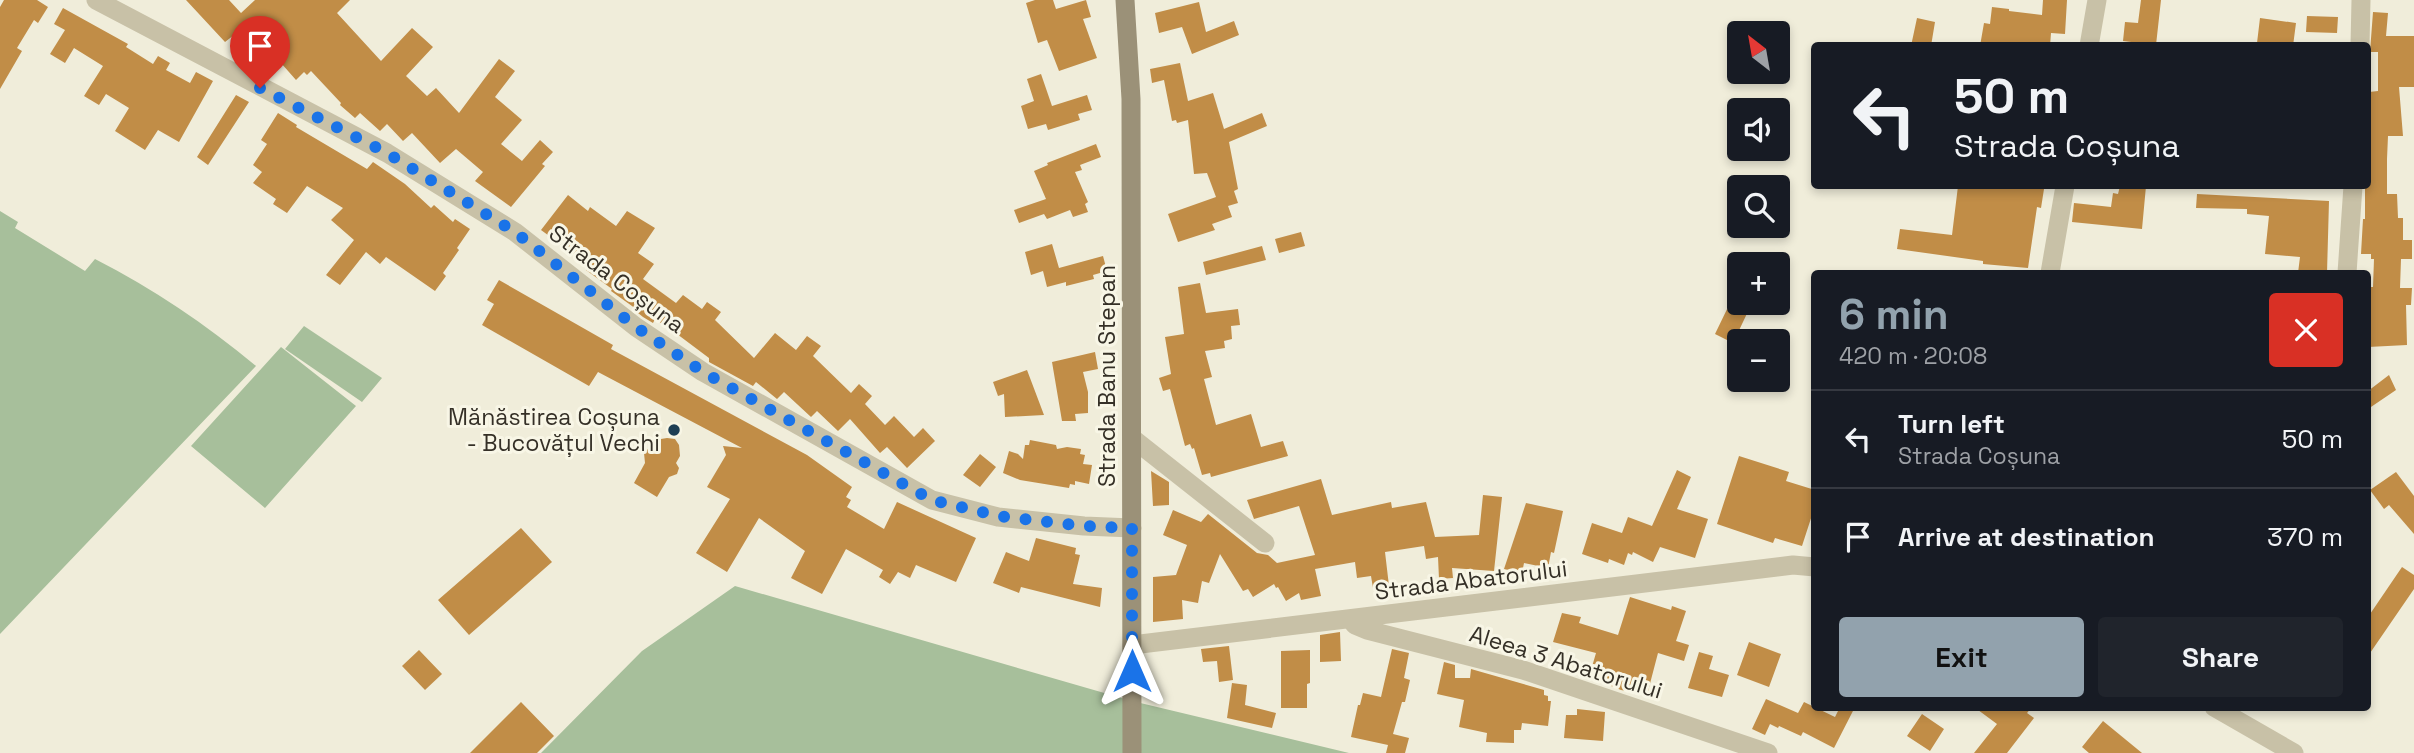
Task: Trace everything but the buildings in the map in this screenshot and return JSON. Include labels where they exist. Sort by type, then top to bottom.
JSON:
[{"type":"main road","name":"Strada Banu Stepan","points":[[1125,0],[1131,99],[1132,753]]},
{"type":"street","name":"Strada Coșuna","points":[[96,0],[387,153],[515,232],[636,327],[703,372],[932,500],[998,516],[1084,526],[1132,528]]},
{"type":"street","points":[[2090,42],[2097,0]]},
{"type":"street","points":[[2360,42],[2361,0]]},
{"type":"street","points":[[2051,270],[2064,189]]},
{"type":"street","points":[[2347,270],[2353,189]]},
{"type":"street","points":[[1132,438],[1265,543]]},
{"type":"street","name":"Strada Abatorului","points":[[1132,645],[1793,565],[1811,567]]},
{"type":"street","name":"Aleea 3 Abatorului","points":[[1350,619],[1355,625],[1367,630],[1523,670],[1768,753]]},
{"type":"street","points":[[2221,711],[2294,753]]},
{"type":"green space","points":[[0,211],[18,222],[15,228],[85,271],[95,259],[138,282],[218,336],[256,366],[0,634]]},
{"type":"green space","points":[[304,326],[382,378],[362,402],[285,349]]},
{"type":"green space","points":[[281,347],[356,406],[265,508],[191,446]]},
{"type":"green space","points":[[735,586],[1132,701],[1349,753],[541,753],[642,651]]},
{"type":"place","name":"Mănăstirea Coșuna - Bucovățul Vechi","points":[[674,430]]},
{"type":"route","points":[[260,88],[387,153],[515,232],[636,327],[703,372],[932,500],[998,516],[1084,526],[1132,528],[1132,671]]}]
